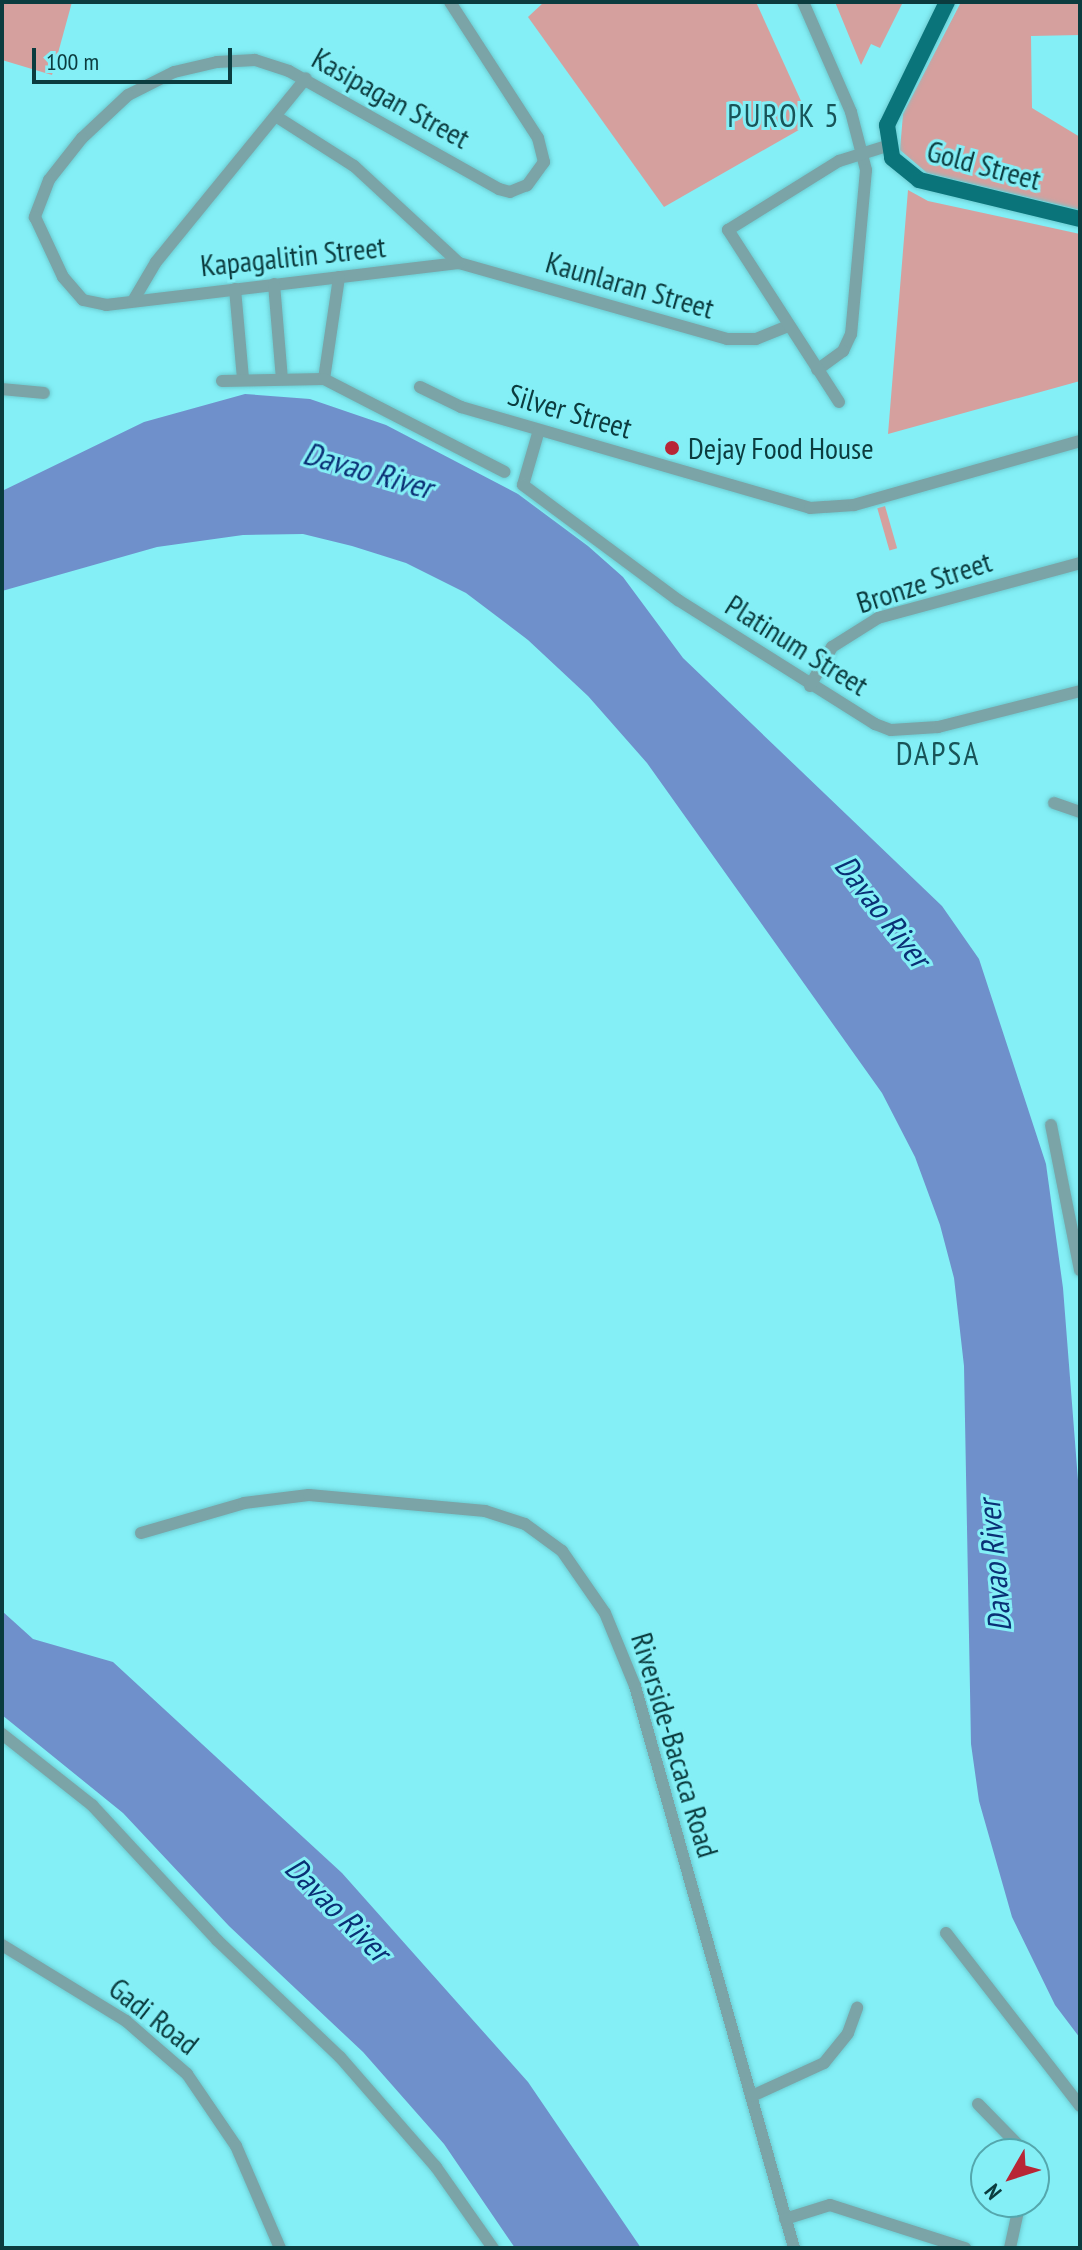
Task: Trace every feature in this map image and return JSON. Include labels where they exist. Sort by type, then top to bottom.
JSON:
[{"type":"main road","points":[[887,146],[887,125],[897,99],[947,2]]},
{"type":"main road","name":"Gold Street","points":[[887,146],[899,167],[919,180],[1080,219]]},
{"type":"street","name":"Kasipagan Street","points":[[133,301],[106,305],[83,300],[49,254],[35,217],[37,205],[68,154],[128,95],[174,72],[241,59],[306,78],[499,189],[519,190],[540,172],[542,151],[530,123],[450,2]]},
{"type":"street","points":[[803,2],[863,151],[865,192],[851,334],[843,351],[817,370]]},
{"type":"street","points":[[133,301],[156,262],[306,78]]},
{"type":"street","points":[[277,117],[354,166],[459,263]]},
{"type":"street","points":[[839,402],[728,230],[734,221],[863,151],[887,146]]},
{"type":"street","name":"Kapagalitin Street","points":[[133,301],[459,263]]},
{"type":"street","name":"Kaunlaran Street","points":[[459,263],[727,339],[756,339],[788,326]]},
{"type":"street","points":[[324,379],[339,277]]},
{"type":"street","points":[[274,284],[282,379]]},
{"type":"street","points":[[235,289],[243,378]]},
{"type":"street","points":[[222,381],[243,378],[324,379],[505,472]]},
{"type":"street","name":"Silver Street","points":[[420,387],[448,402],[539,430],[785,503],[825,509],[1080,441]]},
{"type":"street","points":[[2,389],[44,393]]},
{"type":"street","name":"Platinum Street","points":[[539,430],[523,485],[678,600],[810,686],[875,724],[910,731],[964,722],[1080,691]]},
{"type":"street","name":"Bronze Street","points":[[810,686],[832,647],[878,618],[1080,563]]},
{"type":"street","points":[[1054,803],[1080,812]]},
{"type":"street","points":[[1051,1125],[1080,1270]]},
{"type":"street","name":"Riverside-Bacaca Road","points":[[141,1533],[256,1500],[309,1495],[485,1511],[525,1524],[562,1551],[591,1589],[628,1664],[794,2248]]},
{"type":"street","points":[[2,1734],[92,1805],[217,1940],[340,2057],[436,2167],[493,2248]]},
{"type":"street","points":[[946,1933],[1080,2106]]},
{"type":"street","name":"Gadi Road","points":[[2,1945],[126,2021],[187,2074],[236,2146],[280,2248]]},
{"type":"street","points":[[752,2096],[824,2063],[848,2033],[857,2008]]},
{"type":"street","points":[[978,2104],[1011,2138]]},
{"type":"street","points":[[785,2219],[830,2205],[965,2248]]},
{"type":"street","points":[[1010,2248],[1017,2218]]},
{"type":"shaded area","points":[[2,2],[72,2],[52,75],[2,60]]},
{"type":"shaded area","points":[[544,2],[756,2],[811,123],[664,207],[528,17]]},
{"type":"shaded area","points":[[835,2],[903,2],[880,48],[871,44],[861,65]]},
{"type":"shaded area","points":[[961,2],[1080,2],[1080,35],[1031,36],[1032,108],[1080,137],[1080,210],[927,173],[900,150],[903,114]]},
{"type":"shaded area","points":[[908,190],[928,201],[1080,234],[1080,381],[888,434]]},
{"type":"shaded area","points":[[885,506],[897,548],[889,551],[877,508]]},
{"type":"water","name":"Davao River","points":[[245,394],[310,399],[386,425],[518,494],[588,546],[623,577],[683,658],[942,906],[979,959],[1046,1164],[1063,1288],[1080,1506],[1080,2038],[1055,2005],[1012,1917],[979,1801],[971,1744],[964,1366],[954,1278],[940,1225],[915,1157],[882,1093],[647,763],[588,696],[528,640],[466,593],[406,563],[352,546],[303,534],[243,535],[157,547],[2,591],[2,491],[144,422]]},
{"type":"water","name":"Davao River","points":[[2,1611],[33,1639],[113,1662],[342,1873],[528,2082],[641,2248],[515,2248],[444,2144],[363,2052],[229,1926],[123,1813],[2,1715]]},
{"type":"place","name":"Dejay Food House","points":[[672,448]]},
{"type":"district","name":"PUROK 5","points":[[784,115]]},
{"type":"district","name":"DAPSA","points":[[938,753]]}]
